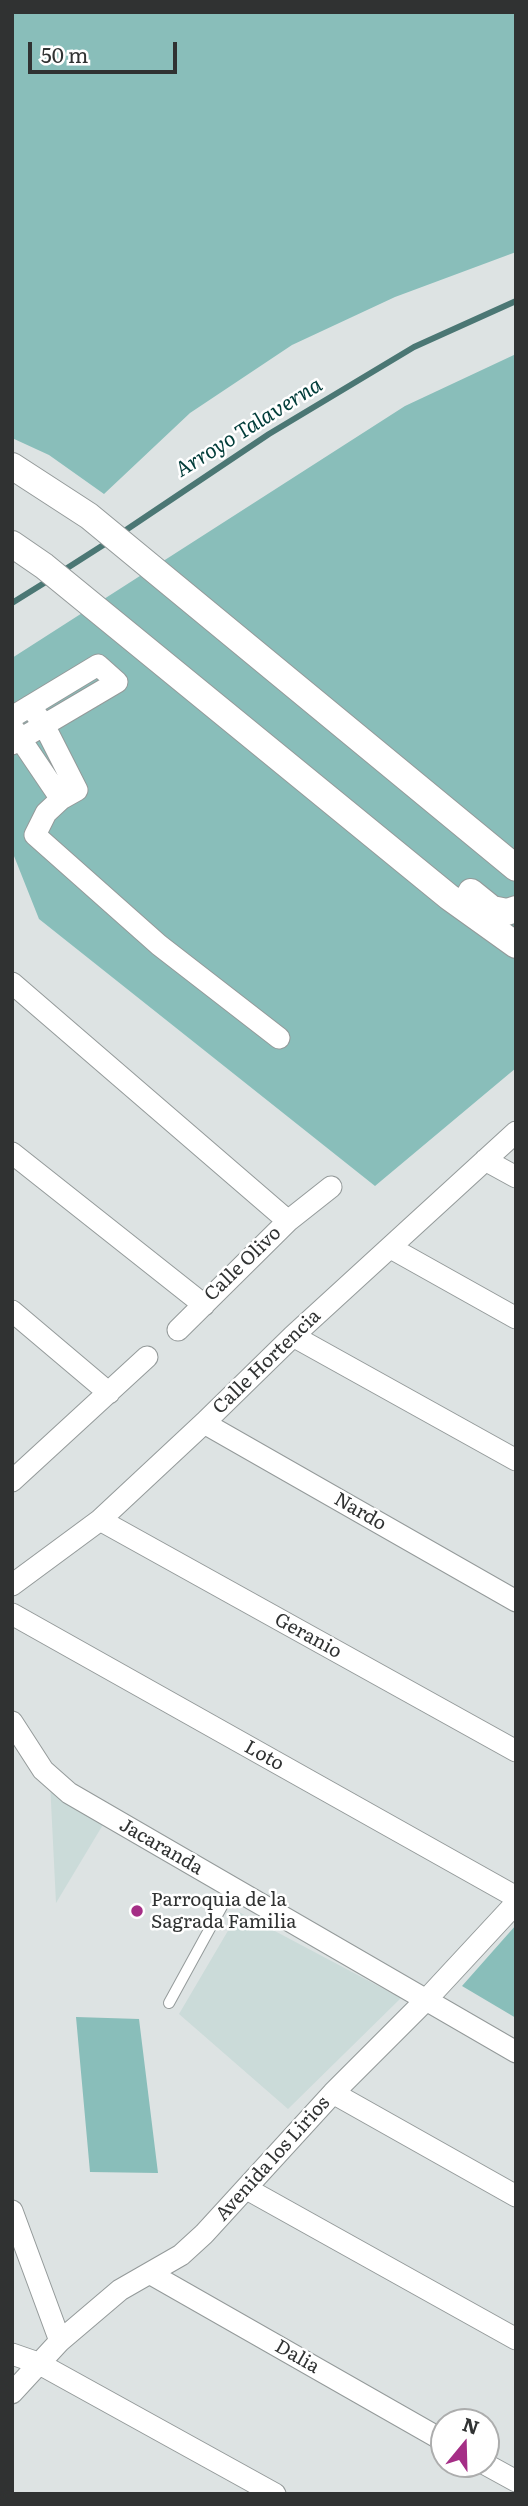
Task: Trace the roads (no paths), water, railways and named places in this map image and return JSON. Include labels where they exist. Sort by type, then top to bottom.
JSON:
[{"type":"street","points":[[12,466],[89,516],[516,868]]},
{"type":"street","points":[[12,544],[44,566],[449,897],[516,945]]},
{"type":"street","points":[[61,799],[15,737],[44,725],[117,682],[98,665],[21,711],[44,725],[77,790],[61,799],[46,813],[35,835],[159,945],[279,1038]]},
{"type":"street","points":[[401,858],[428,864],[445,872],[492,909],[507,912],[516,909]]},
{"type":"street","name":"Calle Olivo","points":[[12,983],[288,1221],[204,1305],[12,1153]]},
{"type":"street","name":"Calle Hortencia","points":[[12,1585],[100,1520],[293,1336],[516,1132]]},
{"type":"street","points":[[485,1160],[516,1177]]},
{"type":"street","points":[[288,1221],[331,1187]]},
{"type":"street","points":[[391,1248],[516,1318]]},
{"type":"street","points":[[178,1330],[204,1305]]},
{"type":"street","points":[[12,1311],[109,1393]]},
{"type":"street","points":[[293,1336],[516,1460]]},
{"type":"street","points":[[13,1479],[147,1357]]},
{"type":"street","name":"Nardo","points":[[204,1423],[516,1601]]},
{"type":"street","name":"Geranio","points":[[100,1520],[516,1751]]},
{"type":"street","name":"Loto","points":[[12,1614],[516,1897]]},
{"type":"street","name":"Jacaranda","points":[[12,1722],[43,1770],[69,1793],[516,2052]]},
{"type":"street","name":"Avenida los Lirios","points":[[12,2393],[37,2362],[120,2290],[181,2255],[247,2189],[333,2093],[426,2000],[516,1903]]},
{"type":"street","points":[[333,2093],[516,2196]]},
{"type":"street","points":[[247,2189],[516,2339]]},
{"type":"street","points":[[13,2215],[60,2341]]},
{"type":"street","name":"Dalia","points":[[151,2274],[430,2433]]},
{"type":"street","points":[[12,2354],[37,2362],[275,2494]]},
{"type":"street","points":[[500,2473],[516,2482]]},
{"type":"lane","points":[[169,2003],[232,1888]]},
{"type":"waterway","name":"Arroyo Talaverna","points":[[120,534],[269,434],[414,347],[516,301]]},
{"type":"waterway","name":"Arroyo Talaverna","points":[[61,572],[108,542]]},
{"type":"waterway","name":"Arroyo Talaverna","points":[[12,603],[49,580]]},
{"type":"place","name":"Parroquia de la Sagrada Familia","points":[[137,1911]]}]
